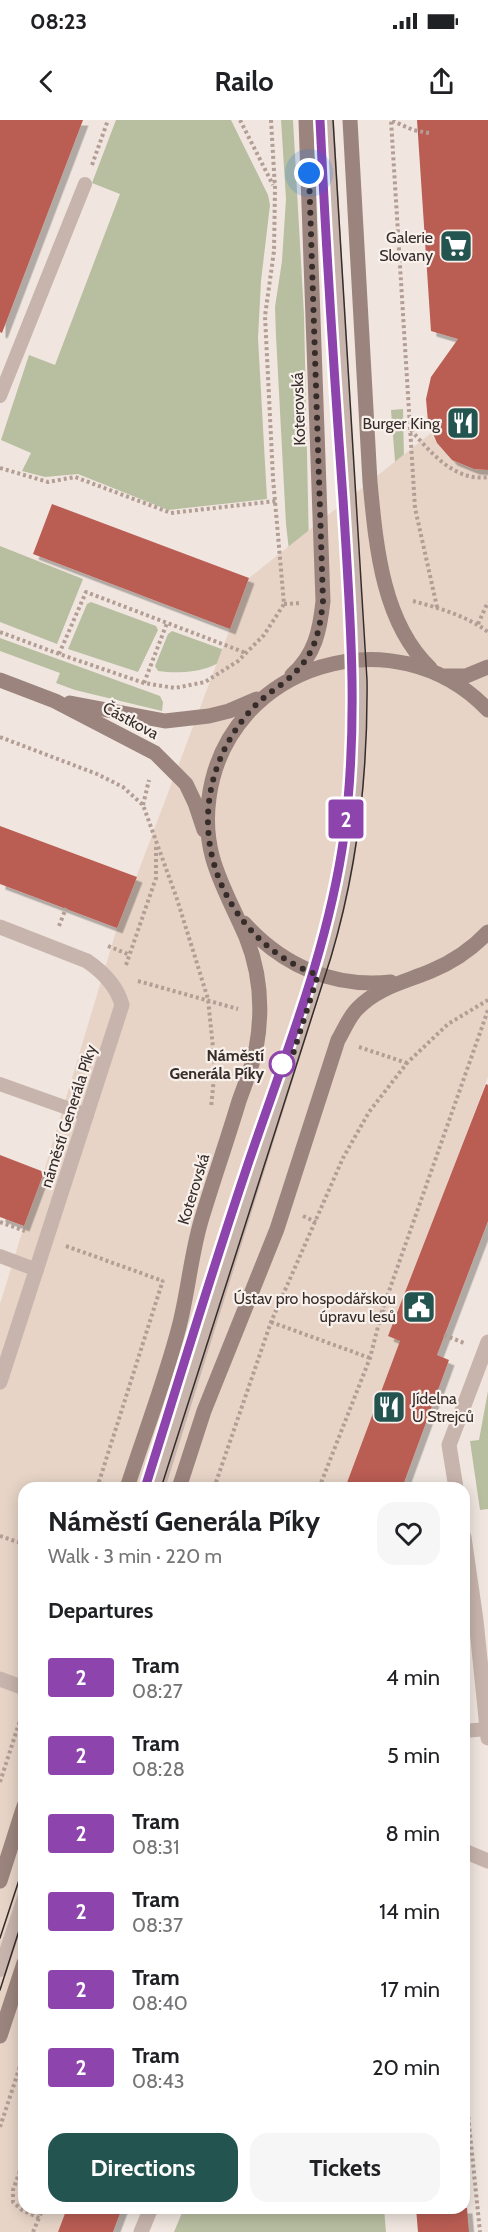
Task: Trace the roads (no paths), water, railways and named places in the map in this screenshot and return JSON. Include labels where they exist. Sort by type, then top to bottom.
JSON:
[{"type":"street","name":"Koterovská","points":[[129,1482],[179,1328],[200,1224],[255,1051],[261,1016],[261,994],[247,939],[217,875],[209,847],[207,822],[209,797],[215,772],[236,728],[252,708],[302,667],[311,653],[320,628],[323,601],[306,120]]},
{"type":"street","name":"Koterovská","points":[[350,120],[370,482],[377,541],[389,598],[399,626],[409,644],[438,674]]},
{"type":"street","name":"Koterovská","points":[[277,688],[304,672],[327,664],[358,659],[389,660],[412,664],[438,674],[461,687],[488,710]]},
{"type":"street","points":[[438,674],[466,675],[488,667]]},
{"type":"street","name":"Částkova","points":[[0,680],[55,701],[155,753],[186,784],[195,803],[209,847]]},
{"type":"street","name":"Částkova","points":[[55,701],[165,721],[192,719],[229,711],[277,688]]},
{"type":"street","name":"Koterovská","points":[[229,901],[241,920],[273,951],[318,975],[360,983],[412,978]]},
{"type":"street","name":"náměstí Generála Píky","points":[[0,927],[87,962],[106,977],[120,984],[122,1005],[0,1382]]},
{"type":"street","name":"Koterovská","points":[[181,1482],[204,1411],[278,1229],[338,1040],[356,1010],[369,998],[381,990],[430,972],[463,954],[488,932]]},
{"type":"street","points":[[463,954],[488,939]]},
{"type":"street","points":[[455,1482],[449,1445],[488,1342]]},
{"type":"street","points":[[470,1565],[482,1620],[488,1733]]},
{"type":"street","points":[[0,1679],[18,1686]]},
{"type":"street","points":[[0,1881],[18,1825]]},
{"type":"street","points":[[470,1854],[488,1861]]},
{"type":"street","points":[[0,2036],[18,1981]]},
{"type":"street","points":[[141,2232],[148,2214]]},
{"type":"lane","points":[[160,1482],[318,975],[336,913],[353,828],[359,763],[358,659],[327,120]]},
{"type":"lane","points":[[0,396],[85,184]]},
{"type":"lane","points":[[0,1084],[87,1115]]},
{"type":"lane","points":[[0,1256],[37,1270]]},
{"type":"lane","points":[[470,1732],[488,1733]]},
{"type":"lane","points":[[0,1970],[18,1916]]},
{"type":"tram line","points":[[147,1482],[219,1251],[287,1054],[324,934],[342,852],[348,810],[353,724],[352,681],[320,120]]},
{"type":"tram line","name":"2","points":[[147,1482],[244,1175],[318,953],[334,892],[345,831],[351,767],[352,681],[320,120]]},
{"type":"tram line","points":[[163,1482],[331,957],[348,889],[360,820],[366,751],[367,680],[333,120]]},
{"type":"tram line","points":[[0,1938],[18,1883]]},
{"type":"tram line","points":[[0,1990],[18,1934]]},
{"type":"place","name":"Galerie Slovany","points":[[456,246]]},
{"type":"place","name":"Burger King","points":[[463,423]]},
{"type":"place","name":"Náměstí Generála Píky","points":[[282,1064]]},
{"type":"place","name":"Ústav pro hospodářskou úpravu lesů","points":[[419,1307]]},
{"type":"place","name":"Jídelna U Strejců","points":[[389,1407]]}]
